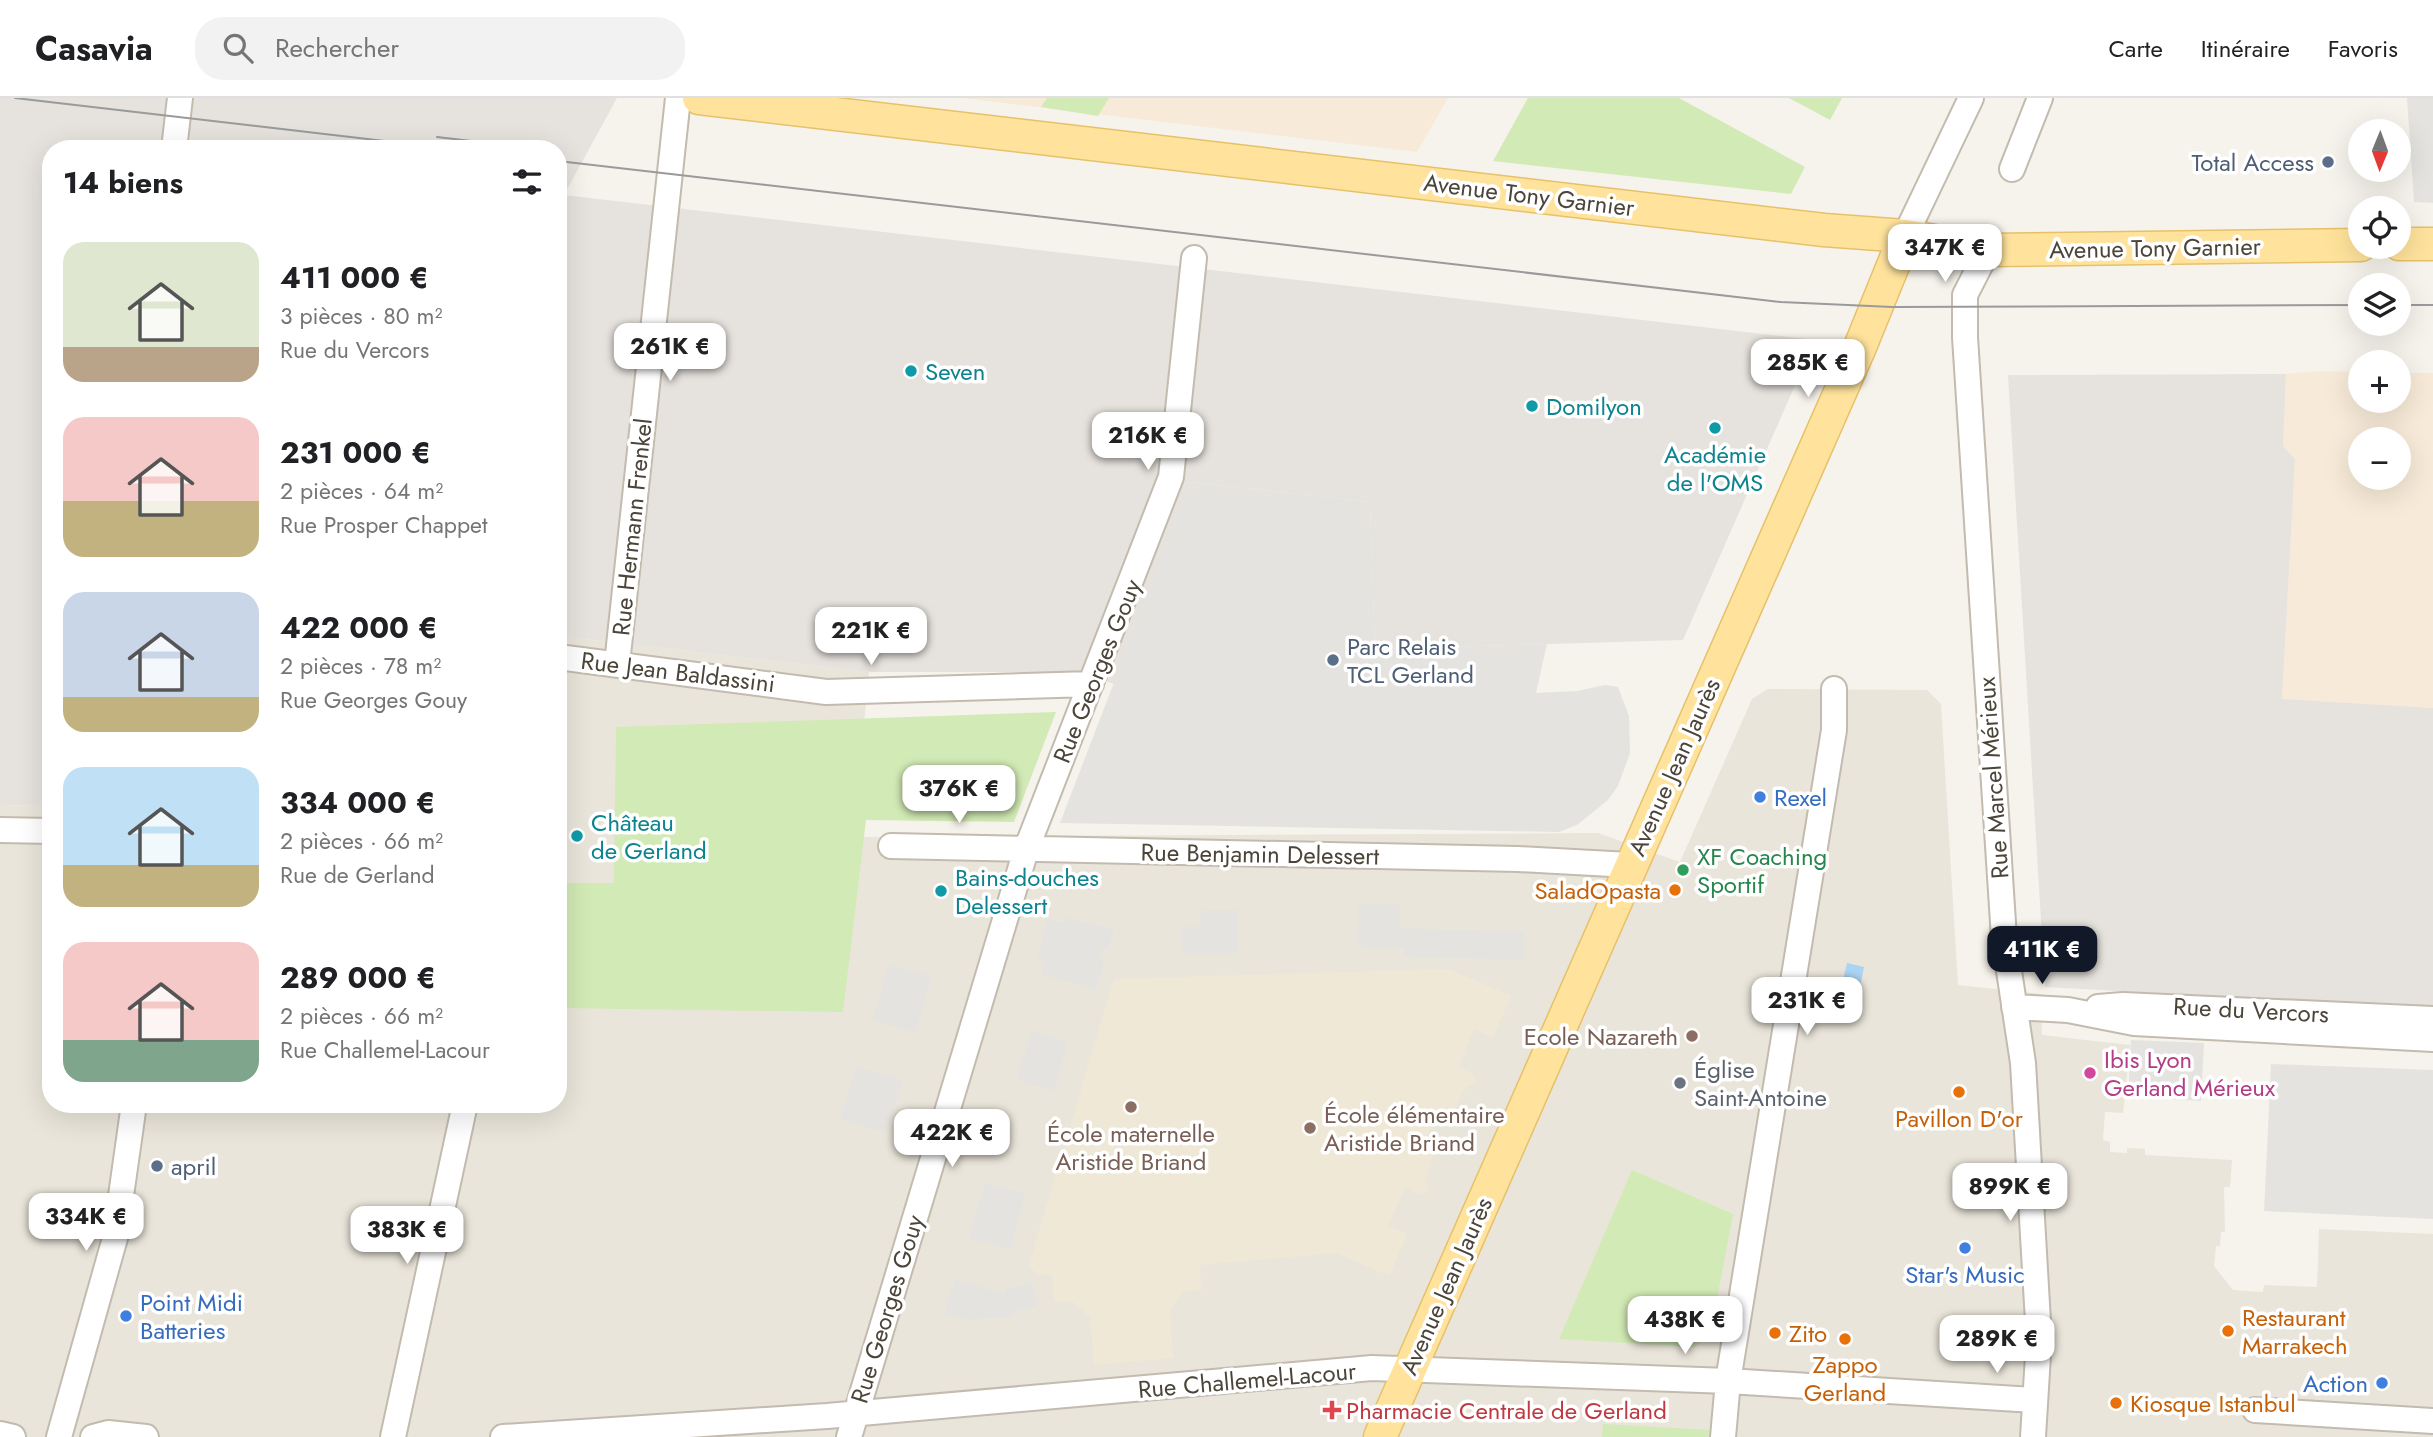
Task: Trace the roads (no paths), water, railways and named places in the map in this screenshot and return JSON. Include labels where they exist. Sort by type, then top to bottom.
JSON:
[{"type":"main road","name":"Avenue Tony Garnier","points":[[699,98],[1811,228],[1905,236],[1989,250],[2348,245]]},
{"type":"main road","name":"Avenue Jean Jaurès","points":[[1380,1437],[1860,347],[1905,236]]},
{"type":"main road","points":[[2411,244],[2433,244]]},
{"type":"street","points":[[175,140],[180,98]]},
{"type":"street","name":"Rue Hermann Frenkel","points":[[617,664],[678,98]]},
{"type":"street","name":"Avenue Jean Jaurès","points":[[1905,236],[1971,98]]},
{"type":"street","points":[[2012,169],[2040,98]]},
{"type":"street","name":"Rue Marcel Mérieux","points":[[1989,250],[1965,295],[1965,337],[2002,911],[2023,1063],[2039,1339],[2033,1437]]},
{"type":"street","name":"Rue Georges Gouy","points":[[849,1437],[1026,850],[1171,477],[1194,258]]},
{"type":"street","name":"Rue Jean Baldassini","points":[[567,658],[826,692],[1091,684]]},
{"type":"street","points":[[1723,1437],[1728,1381],[1834,730],[1833,689]]},
{"type":"street","points":[[0,830],[42,831]]},
{"type":"street","name":"Rue Benjamin Delessert","points":[[891,846],[1517,859],[1630,866]]},
{"type":"street","name":"Rue du Vercors","points":[[2068,1010],[2123,1005],[2433,1019]]},
{"type":"street","name":"Rue du Vercors","points":[[2014,1007],[2068,1010],[2134,1023],[2433,1039]]},
{"type":"street","points":[[59,1437],[115,1238],[133,1113]]},
{"type":"street","points":[[393,1437],[463,1113]]},
{"type":"street","name":"Rue Challemel-Lacour","points":[[502,1437],[856,1412],[1372,1368],[1728,1381],[2034,1400]]},
{"type":"street","points":[[2255,1410],[2374,1424],[2433,1420]]},
{"type":"street","points":[[93,1437],[108,1433],[146,1437]]},
{"type":"street","points":[[0,1434],[13,1437]]},
{"type":"water","points":[[1847,963],[1864,967],[1857,1001],[1839,997]]},
{"type":"tram line","points":[[15,98],[376,140]]},
{"type":"tram line","points":[[437,137],[463,140]]},
{"type":"tram line","points":[[567,162],[1781,302],[1892,307],[2348,305]]},
{"type":"tram line","points":[[2411,305],[2433,305]]},
{"type":"place","name":"Total Access","points":[[2328,162]]},
{"type":"place","name":"Seven","points":[[911,371]]},
{"type":"place","name":"Domilyon","points":[[1532,406]]},
{"type":"place","name":"Académie de l'OMS","points":[[1715,428]]},
{"type":"place","name":"Parc Relais TCL Gerland","points":[[1333,660]]},
{"type":"place","name":"Rexel","points":[[1760,797]]},
{"type":"place","name":"Château de Gerland","points":[[577,836]]},
{"type":"place","name":"XF Coaching Sportif","points":[[1683,870]]},
{"type":"place","name":"SaladOpasta","points":[[1675,890]]},
{"type":"place","name":"Bains-douches Delessert","points":[[941,891]]},
{"type":"place","name":"Ecole Nazareth","points":[[1692,1036]]},
{"type":"place","name":"Ibis Lyon Gerland Mérieux","points":[[2090,1073]]},
{"type":"place","name":"Église Saint-Antoine","points":[[1680,1083]]},
{"type":"place","name":"Pavillon D'or","points":[[1959,1092]]},
{"type":"place","name":"École maternelle Aristide Briand","points":[[1131,1107]]},
{"type":"place","name":"École élémentaire Aristide Briand","points":[[1310,1128]]},
{"type":"place","name":"april","points":[[157,1166]]},
{"type":"place","name":"Star's Music","points":[[1965,1248]]},
{"type":"place","name":"Point Midi Batteries","points":[[126,1316]]},
{"type":"place","name":"Restaurant Marrakech","points":[[2228,1331]]},
{"type":"place","name":"Zito","points":[[1775,1333]]},
{"type":"place","name":"Zappo Gerland","points":[[1845,1339]]},
{"type":"place","name":"Action","points":[[2382,1383]]},
{"type":"place","name":"Kiosque Istanbul","points":[[2116,1403]]},
{"type":"place","name":"Pharmacie Centrale de Gerland","points":[[1332,1410]]}]
